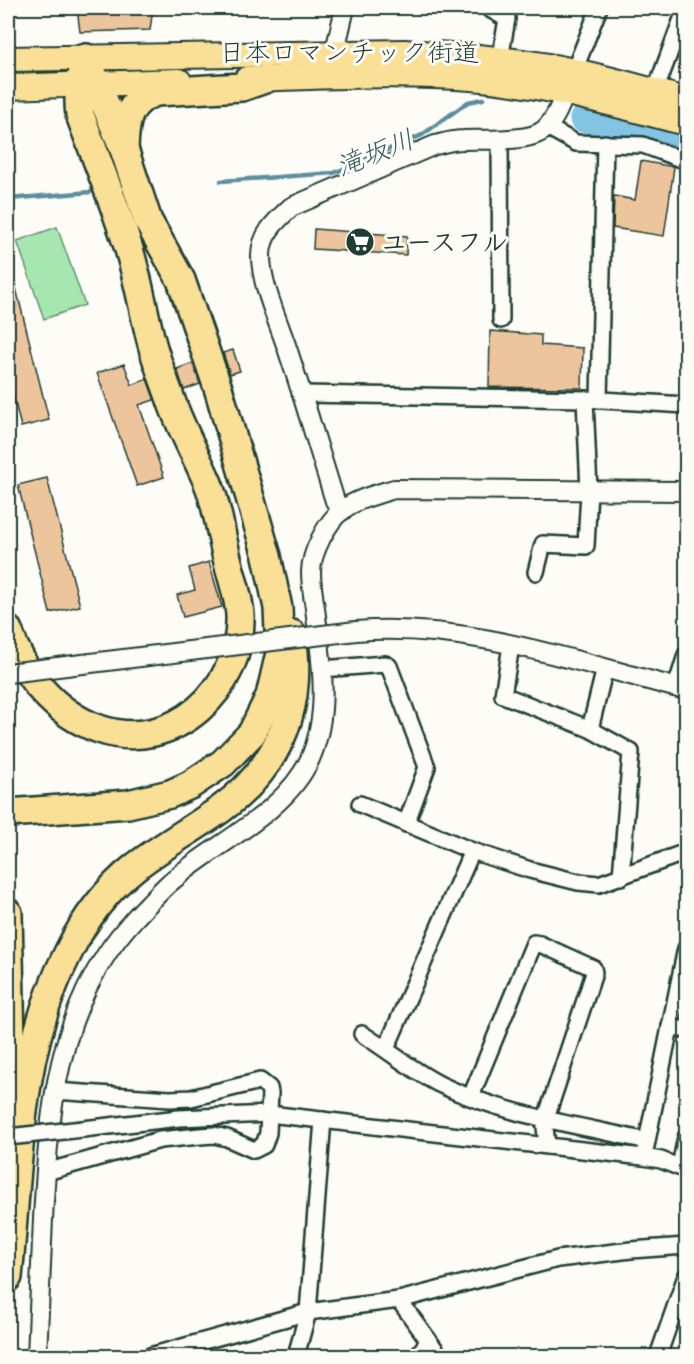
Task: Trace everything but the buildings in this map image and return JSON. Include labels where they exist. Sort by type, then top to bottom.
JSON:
[{"type":"highway","name":"日本ロマンチック街道","points":[[8,87],[265,79],[404,52],[500,59],[574,71],[687,100]]},
{"type":"highway","name":"日本ロマンチック街道","points":[[8,59],[86,58],[335,65],[416,76],[473,78],[565,93],[687,123]]},
{"type":"highway","points":[[20,805],[106,807],[149,801],[190,786],[224,763],[252,733],[262,716],[273,685],[280,653],[278,608],[267,556],[219,390],[181,280],[148,221],[124,149],[87,84],[86,58]]},
{"type":"highway","points":[[124,149],[127,120],[135,104],[146,96],[156,92],[242,87],[265,79]]},
{"type":"highway","points":[[20,805],[159,780],[199,762],[217,748],[244,713],[260,676],[264,655],[262,609],[243,539],[208,485],[172,404],[153,347],[128,245],[80,116],[78,101],[87,84]]},
{"type":"highway","points":[[8,630],[22,663],[36,684],[49,699],[83,723],[122,734],[142,734],[163,730],[197,712],[212,698],[223,682],[231,665],[240,631],[237,594],[208,485]]},
{"type":"highway","points":[[8,1277],[31,1064],[47,1003],[67,953],[94,909],[135,867],[240,794],[271,758],[288,721],[296,676],[295,652],[285,603],[267,556]]},
{"type":"highway","points":[[8,913],[11,1043],[8,1180]]},
{"type":"street","points":[[335,65],[345,8]]},
{"type":"street","points":[[488,8],[507,19],[500,59]]},
{"type":"street","points":[[342,511],[335,501],[264,273],[261,255],[265,237],[274,222],[291,207],[435,145],[460,140],[534,135],[547,127],[553,120],[565,93],[599,8]]},
{"type":"street","points":[[655,92],[687,8]]},
{"type":"street","points":[[547,127],[576,143],[643,145],[687,161]]},
{"type":"street","points":[[500,139],[501,320]]},
{"type":"street","points":[[536,572],[543,544],[586,546],[605,143]]},
{"type":"street","points":[[303,394],[592,399],[687,405]]},
{"type":"street","points":[[37,1356],[46,1172],[54,1091],[62,1051],[76,1012],[105,955],[145,907],[169,884],[268,811],[291,787],[310,759],[320,726],[322,708],[322,669],[311,572],[314,554],[325,531],[342,511],[369,496],[394,489],[687,491]]},
{"type":"street","points":[[8,673],[356,631],[400,628],[474,637],[681,688],[687,656]]},
{"type":"street","points":[[511,646],[503,695],[590,729],[631,752],[621,877]]},
{"type":"street","points":[[322,669],[385,664],[389,666],[427,767],[406,824]]},
{"type":"street","points":[[590,729],[605,668]]},
{"type":"street","points":[[360,804],[472,851],[530,870],[578,882],[599,884],[687,852]]},
{"type":"street","points":[[386,1049],[472,851]]},
{"type":"street","points":[[473,1097],[474,1089],[534,943],[593,968],[594,973],[546,1118],[547,1146]]},
{"type":"street","points":[[643,1157],[687,948]]},
{"type":"street","points":[[670,1027],[687,1030]]},
{"type":"street","points":[[362,1034],[438,1083],[473,1097],[546,1118],[646,1141]]},
{"type":"street","points":[[46,1172],[160,1140],[214,1135],[227,1138],[248,1148],[260,1149],[267,1139],[269,1088],[260,1081],[191,1098],[170,1099],[54,1091]]},
{"type":"street","points":[[8,1137],[213,1115],[268,1114],[643,1157],[661,1160],[683,1168],[687,1137]]},
{"type":"street","points":[[296,1356],[308,1312],[323,1120]]},
{"type":"street","points":[[150,1356],[308,1312],[399,1300],[558,1259],[687,1246]]},
{"type":"street","points":[[658,1356],[687,1276]]},
{"type":"street","points":[[399,1300],[440,1356]]},
{"type":"street","points":[[417,1356],[428,1342]]},
{"type":"green space","points":[[57,227],[85,305],[44,319],[17,241]]},
{"type":"waterway","name":"滝坂川","points":[[221,181],[334,173],[422,135],[468,102],[483,99]]},
{"type":"waterway","name":"滝坂川","points":[[583,119],[686,146]]},
{"type":"waterway","name":"滝坂川","points":[[8,199],[91,192]]},
{"type":"place","name":"ユースフル","points":[[360,242]]}]
